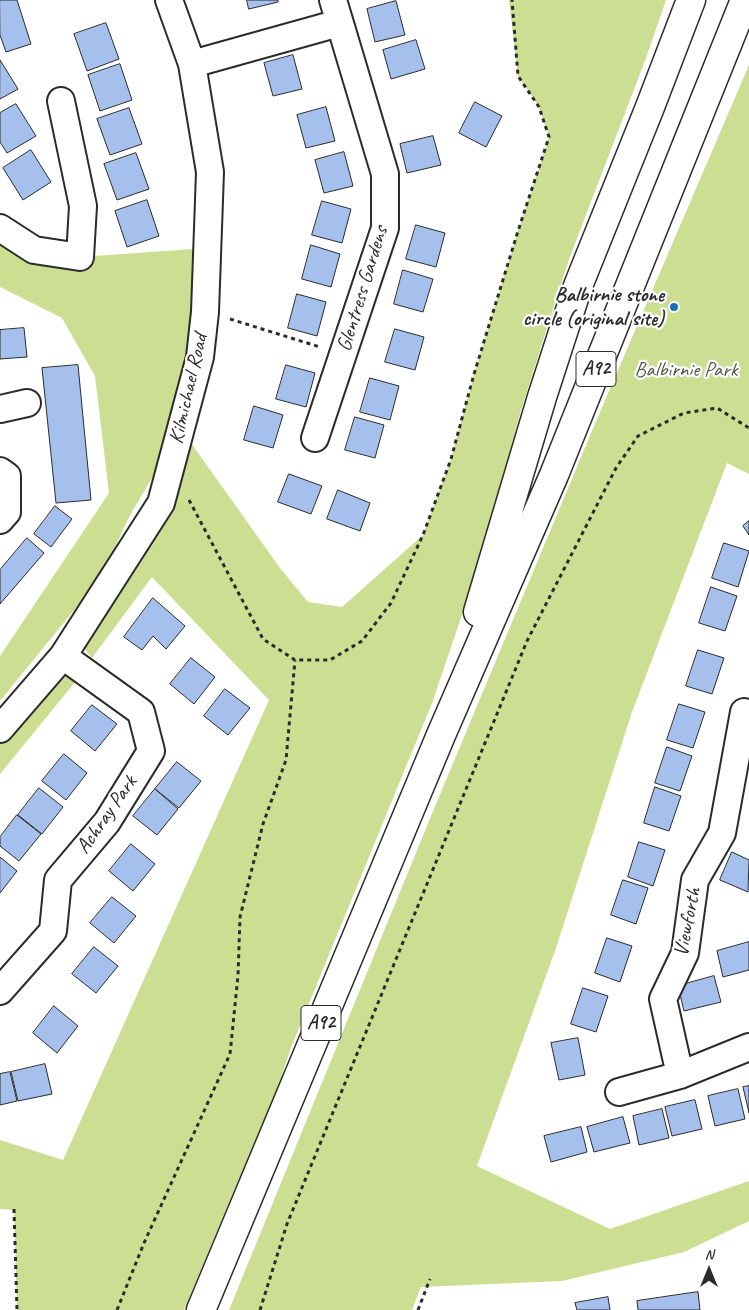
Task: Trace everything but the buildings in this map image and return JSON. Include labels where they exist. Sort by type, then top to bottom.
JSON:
[{"type":"highway","name":"A92","points":[[441,735],[578,286],[691,0]]},
{"type":"highway","name":"A92","points":[[201,1310],[441,735],[554,475],[745,0]]},
{"type":"street","name":"Kilmichael Road","points":[[0,730],[63,656],[161,503],[200,357],[206,312],[210,172],[192,64],[169,0]]},
{"type":"street","name":"Glentress Gardens","points":[[192,64],[336,12],[385,174],[385,228],[316,438]]},
{"type":"street","points":[[0,228],[34,250],[80,257],[83,206],[61,101]]},
{"type":"street","points":[[0,409],[26,403]]},
{"type":"street","points":[[0,471],[7,476],[7,512],[0,520]]},
{"type":"street","name":"Achray Park","points":[[0,991],[53,931],[58,880],[107,822],[151,751],[141,712],[63,656]]},
{"type":"street","name":"Viewforth","points":[[680,1074],[663,999],[685,953],[695,880],[722,834],[744,712]]},
{"type":"street","points":[[619,1092],[680,1074],[749,1047]]},
{"type":"path","points":[[170,467],[263,639],[295,660],[330,660],[362,641],[391,603],[423,535],[451,458],[474,374],[549,137],[539,107],[518,76],[512,0]]},
{"type":"path","points":[[206,312],[343,354]]},
{"type":"path","points":[[260,1310],[290,1215],[527,641],[616,468],[638,436],[684,413],[717,408],[749,428]]},
{"type":"path","points":[[116,1310],[144,1243],[230,1054],[238,976],[240,918],[263,824],[286,760],[295,660]]},
{"type":"path","points":[[14,1209],[17,1310]]},
{"type":"path","points":[[418,1310],[430,1279]]},
{"type":"green space","points":[[509,0],[666,0],[646,58],[568,262],[521,410],[479,565],[432,703],[290,1050],[270,1113],[238,1181],[184,1310],[17,1310],[14,1210],[0,1209],[0,1140],[63,1160],[269,700],[152,577],[92,658],[76,638],[109,584],[179,432],[129,517],[101,577],[0,701],[0,656],[109,493],[95,376],[62,318],[0,287],[0,228],[80,257],[207,248],[181,429],[280,568],[308,602],[342,607],[423,535],[451,459],[474,374],[549,137],[539,107],[518,76]]},
{"type":"green space","name":"Balbirnie Park","points":[[749,65],[749,474],[727,463],[632,712],[555,951],[477,1166],[610,1229],[749,1181],[749,1221],[684,1252],[562,1281],[421,1287],[412,1310],[229,1310],[431,816],[594,426]]},
{"type":"green space","points":[[57,663],[80,676],[0,774],[0,729]]},
{"type":"place","name":"Balbirnie stone circle (original site)","points":[[674,307]]}]
